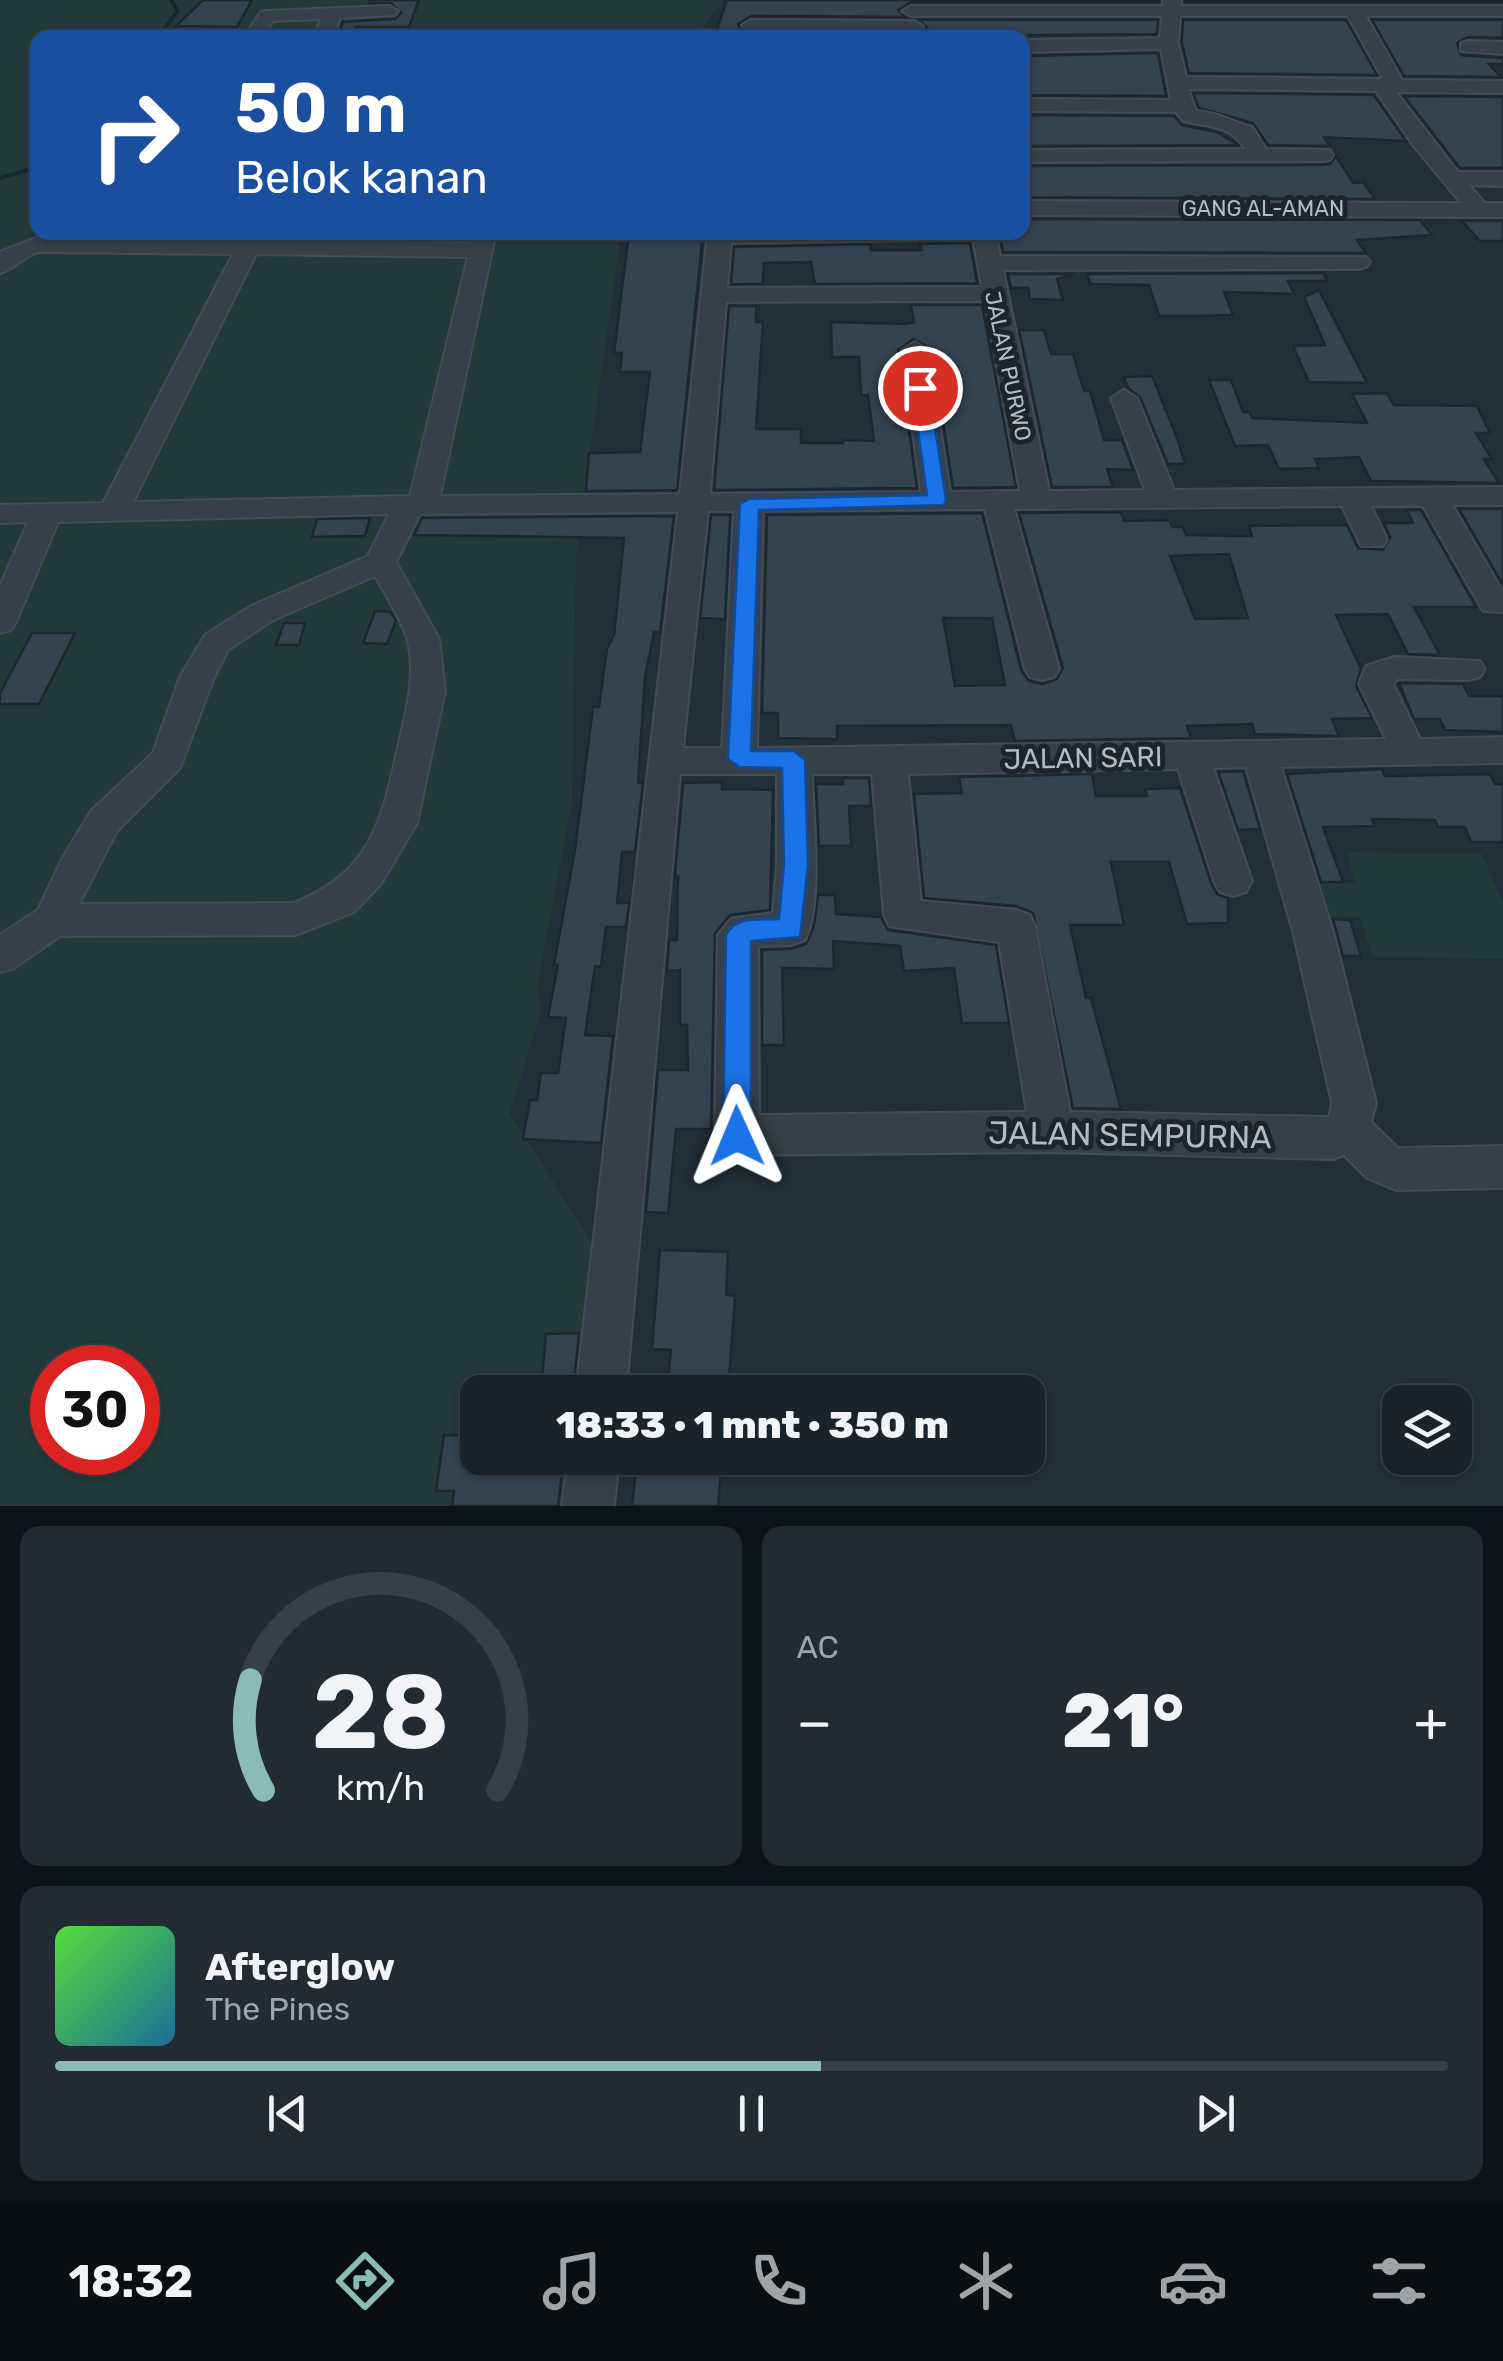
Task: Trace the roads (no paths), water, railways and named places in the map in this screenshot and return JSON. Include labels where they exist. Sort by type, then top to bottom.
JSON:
[{"type":"street","points":[[752,24],[1092,5],[1503,11]]},
{"type":"street","points":[[1172,5],[1168,44],[1182,106],[1190,118],[1220,119],[1232,128],[1246,131],[1259,155]]},
{"type":"street","points":[[254,30],[259,15],[307,6],[333,12],[389,11]]},
{"type":"street","points":[[1354,11],[1420,141],[1478,210]]},
{"type":"street","points":[[325,30],[333,12]]},
{"type":"street","points":[[1030,46],[1168,44]]},
{"type":"street","points":[[1468,47],[1503,48]]},
{"type":"street","points":[[1177,83],[1503,86]]},
{"type":"street","points":[[1030,105],[1182,106]]},
{"type":"street","points":[[1030,156],[1322,155]]},
{"type":"street","points":[[1455,178],[1503,179]]},
{"type":"street","name":"GANG AL-AMAN","points":[[1030,208],[1503,210]]},
{"type":"street","points":[[114,510],[204,328],[253,240]]},
{"type":"street","points":[[0,266],[19,248],[36,245],[253,240],[483,241],[417,505],[398,522],[381,562],[262,612],[216,643],[196,677],[168,759],[104,821],[74,868],[52,920],[0,956]]},
{"type":"street","points":[[603,1375],[719,240]]},
{"type":"street","name":"JALAN PURWO","points":[[984,240],[1036,498]]},
{"type":"street","points":[[988,263],[1358,262]]},
{"type":"street","points":[[715,295],[993,294]]},
{"type":"street","points":[[914,350],[937,500]]},
{"type":"street","points":[[1124,398],[1162,498]]},
{"type":"street","points":[[0,514],[417,505],[1503,496]]},
{"type":"street","points":[[1352,497],[1372,539]]},
{"type":"street","points":[[1433,497],[1494,604]]},
{"type":"street","points":[[997,499],[1042,669]]},
{"type":"street","points":[[739,759],[749,504]]},
{"type":"street","points":[[0,622],[47,513]]},
{"type":"street","points":[[52,920],[296,919],[340,902],[368,873],[398,823],[428,690],[422,639],[381,562]]},
{"type":"street","points":[[1409,752],[1376,684],[1378,674],[1394,668],[1468,668]]},
{"type":"street","name":"JALAN SARI","points":[[664,761],[1503,750]]},
{"type":"street","points":[[1259,753],[1322,970],[1354,1103],[1348,1128],[1383,1163],[1396,1169],[1503,1167]]},
{"type":"street","points":[[1191,756],[1233,881]]},
{"type":"street","name":"JALAN SEMPURNA","points":[[794,760],[796,865],[791,930],[745,930],[738,935],[737,1136],[1052,1132],[1334,1139],[1348,1128]]},
{"type":"street","points":[[889,761],[903,915],[949,918],[987,927],[1016,926],[1052,1132]]},
{"type":"street","points":[[588,1506],[592,1475]]},
{"type":"waterway","points":[[163,30],[178,11],[171,0]]},
{"type":"waterway","points":[[0,178],[30,169]]}]
